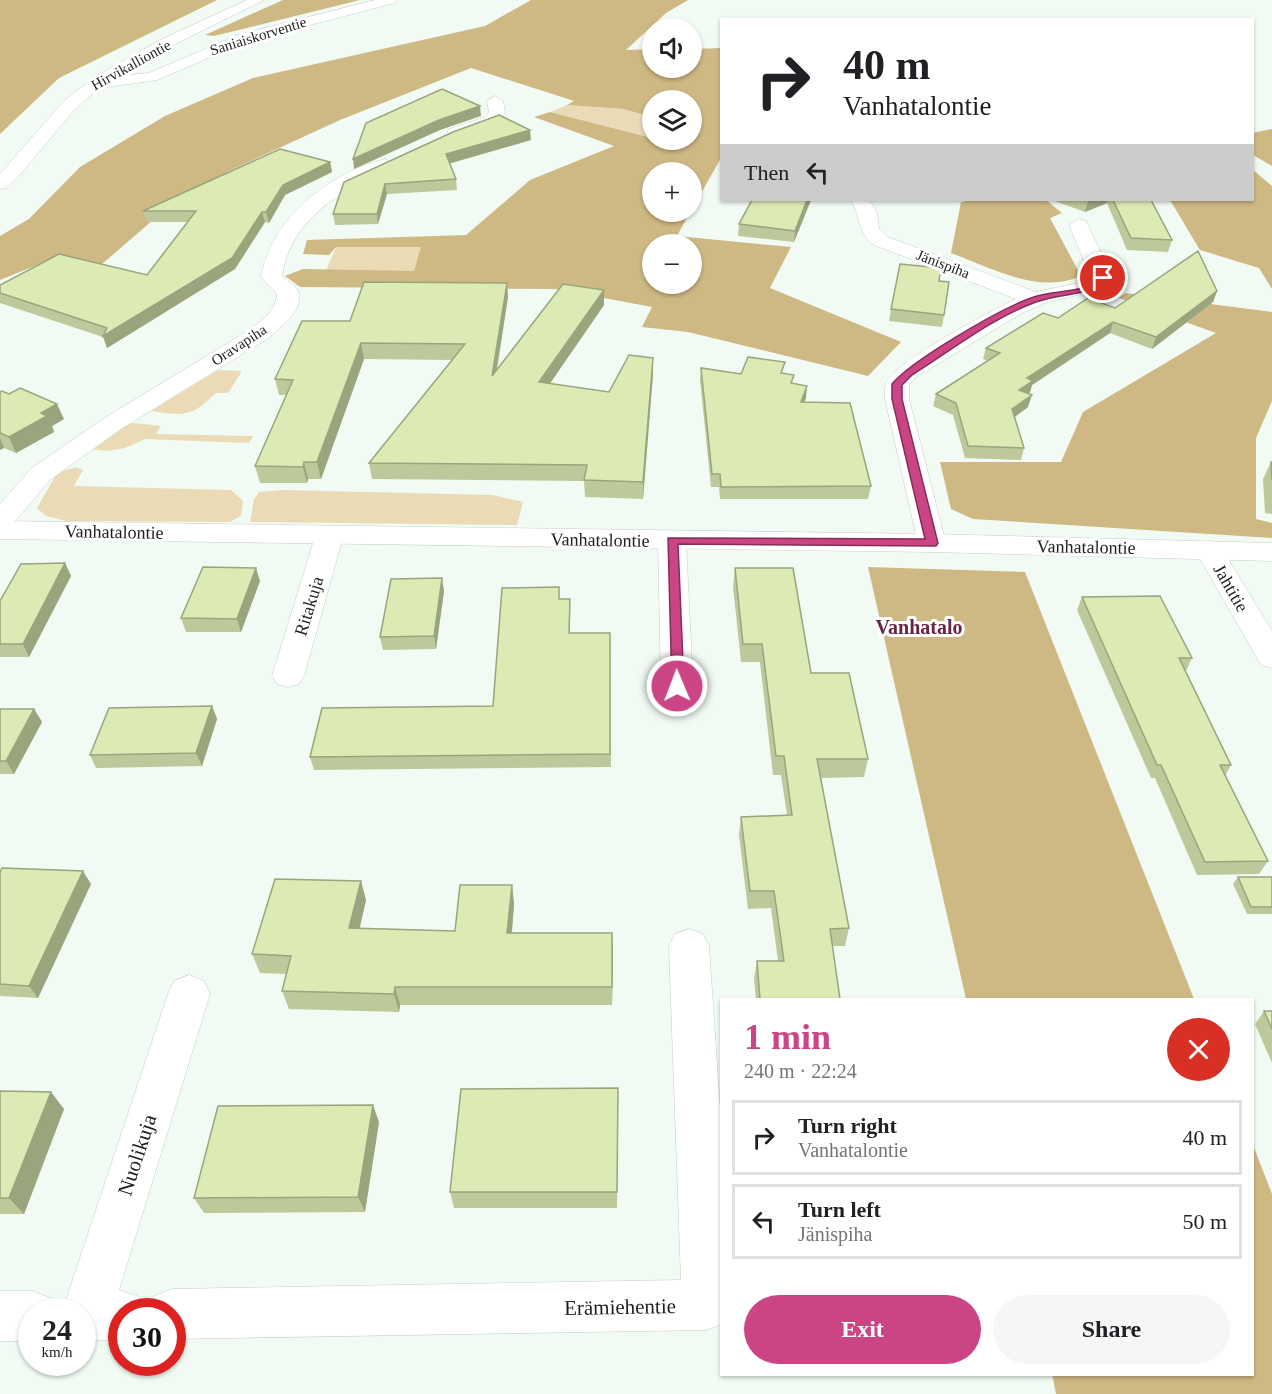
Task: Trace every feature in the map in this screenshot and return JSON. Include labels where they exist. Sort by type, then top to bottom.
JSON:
[{"type":"street","name":"Hirvikalliontie","points":[[0,184],[17,167],[63,110],[94,84],[133,60],[258,0]]},
{"type":"street","name":"Saniaiskorventie","points":[[94,84],[152,77],[243,38],[390,0]]},
{"type":"street","points":[[439,140],[493,120],[497,112],[495,101]]},
{"type":"street","name":"Oravapiha","points":[[0,520],[41,474],[112,423],[259,334],[281,315],[288,304],[288,293],[271,277],[274,260],[302,212],[321,194],[401,157]]},
{"type":"street","name":"Jänispiha","points":[[870,206],[867,224],[872,234],[881,241],[1035,299]]},
{"type":"street","points":[[932,543],[897,399],[897,384],[908,372],[987,324],[1035,299],[1087,290],[1101,284],[1103,278],[1079,225]]},
{"type":"street","name":"Vanhatalontie","points":[[0,530],[329,537],[932,543],[1272,552]]},
{"type":"street","name":"Ritakuja","points":[[288,676],[329,537]]},
{"type":"street","points":[[672,541],[677,686]]},
{"type":"street","name":"Jahtitie","points":[[1209,550],[1272,657]]},
{"type":"street","name":"Erämiehentie","points":[[186,1314],[707,1305],[689,946]]},
{"type":"street","name":"Nuolikuja","points":[[97,1316],[189,994]]},
{"type":"street","points":[[0,1316],[18,1316]]},
{"type":"shaded area","points":[[0,0],[217,0],[59,78],[0,134]]},
{"type":"shaded area","points":[[283,0],[360,0],[214,36],[205,35]]},
{"type":"shaded area","points":[[531,0],[688,0],[661,18],[642,18],[642,35],[626,50],[642,49],[642,78],[702,78],[702,49],[720,48],[720,160],[702,191],[702,162],[642,162],[642,222],[685,222],[678,234],[642,234],[642,294],[702,294],[702,238],[791,247],[770,288],[901,342],[868,376],[688,332],[642,327],[652,307],[556,289],[300,287],[285,276],[303,269],[414,271],[421,247],[336,247],[329,255],[303,254],[307,240],[466,235],[530,180],[614,146],[534,117],[550,112],[642,135],[642,150],[702,150],[702,90],[642,90],[642,114],[623,109],[567,105],[574,101],[471,68],[340,120],[229,171],[160,214],[102,264],[47,261],[0,280],[0,236],[29,219],[80,167],[165,116],[253,78],[485,26]]},
{"type":"shaded area","points":[[567,105],[623,109],[642,114],[642,135],[550,112]]},
{"type":"shaded area","points":[[1272,129],[1272,166],[1254,156],[1254,133]]},
{"type":"shaded area","points":[[1254,171],[1272,186],[1272,289],[1259,268],[1200,250],[1171,201],[1254,201]]},
{"type":"shaded area","points":[[1047,201],[1062,213],[1050,218],[1081,276],[1048,283],[1032,281],[999,272],[951,253],[961,202]]},
{"type":"shaded area","points":[[336,247],[422,247],[414,271],[326,271]]},
{"type":"shaded area","points":[[1126,293],[1272,312],[1272,401],[1256,438],[1256,519],[1272,523],[1272,538],[973,519],[951,509],[940,462],[1061,462],[1083,412],[1216,333],[1119,298]]},
{"type":"shaded area","points":[[218,370],[242,371],[228,393],[216,393],[200,407],[187,413],[172,414],[151,411]]},
{"type":"shaded area","points":[[126,424],[161,426],[156,434],[253,436],[249,443],[145,439],[125,448],[108,451],[91,449]]},
{"type":"shaded area","points":[[76,467],[83,470],[74,486],[231,490],[243,501],[241,516],[230,522],[66,521],[46,516],[37,508],[57,473]]},
{"type":"shaded area","points":[[283,490],[492,495],[523,502],[517,525],[250,522],[254,499],[259,492]]},
{"type":"shaded area","points":[[868,567],[1025,572],[1194,998],[966,998]]},
{"type":"shaded area","points":[[1254,1148],[1272,1194],[1272,1394],[1056,1394],[1052,1376],[1254,1376]]},
{"type":"building","points":[[442,89],[480,106],[439,120],[353,159],[366,123]]},
{"type":"building","points":[[499,115],[530,130],[446,154],[456,179],[385,184],[377,214],[333,214],[344,182],[453,132]]},
{"type":"building","points":[[280,149],[330,162],[283,185],[232,258],[103,336],[107,328],[0,293],[0,285],[59,254],[147,275],[196,211],[143,211]]},
{"type":"building","points":[[751,201],[807,201],[795,231],[739,224]]},
{"type":"building","points":[[1113,201],[1152,201],[1172,240],[1131,238]]},
{"type":"building","points":[[1198,251],[1217,291],[1156,337],[1113,322],[1027,378],[1033,381],[1019,390],[1032,395],[1012,409],[1024,448],[968,446],[956,403],[936,394],[1000,353],[986,348],[1043,313],[1058,318],[1088,298],[1115,308]]},
{"type":"building","points":[[900,264],[941,268],[939,281],[949,282],[944,315],[891,309]]},
{"type":"building","points":[[364,282],[507,283],[492,376],[563,284],[604,290],[539,382],[609,392],[629,355],[653,358],[643,482],[584,480],[587,465],[369,463],[465,344],[361,343],[317,462],[304,462],[303,467],[255,466],[293,380],[275,379],[302,321],[350,321]]},
{"type":"building","points":[[748,357],[785,362],[781,373],[794,375],[791,383],[807,386],[801,402],[850,403],[871,486],[721,487],[720,474],[712,474],[701,368],[741,374]]},
{"type":"building","points":[[20,388],[57,404],[41,413],[47,416],[9,437],[0,433],[0,392],[9,394]]},
{"type":"building","points":[[65,563],[23,644],[0,644],[0,601],[21,564]]},
{"type":"building","points":[[203,567],[256,568],[237,619],[181,618]]},
{"type":"building","points":[[735,568],[793,568],[811,673],[849,673],[868,759],[817,759],[849,928],[830,929],[840,998],[760,998],[757,961],[784,961],[774,891],[750,891],[741,817],[792,815],[784,756],[776,756],[762,644],[743,644]]},
{"type":"building","points":[[442,578],[434,636],[380,637],[391,579]]},
{"type":"building","points":[[559,587],[559,599],[570,599],[569,633],[610,633],[610,754],[310,757],[322,708],[493,706],[502,588]]},
{"type":"building","points":[[1160,596],[1192,658],[1179,658],[1231,765],[1220,765],[1268,861],[1205,862],[1161,765],[1157,765],[1082,597]]},
{"type":"building","points":[[212,706],[196,753],[90,755],[109,708]]},
{"type":"building","points":[[0,709],[34,709],[6,761],[0,761]]},
{"type":"building","points":[[2,868],[83,871],[29,986],[0,984],[0,872]]},
{"type":"building","points":[[1238,877],[1272,877],[1272,907],[1251,907]]},
{"type":"building","points":[[275,879],[361,881],[349,928],[455,931],[460,885],[512,885],[507,933],[612,933],[612,987],[395,987],[394,994],[282,991],[291,956],[252,954]]},
{"type":"building","points":[[1264,1011],[1272,1011],[1272,1029]]},
{"type":"building","points":[[618,1088],[617,1192],[450,1192],[461,1089]]},
{"type":"building","points":[[0,1091],[51,1092],[9,1198],[0,1198]]},
{"type":"building","points":[[373,1105],[358,1197],[194,1198],[218,1106]]},
{"type":"district","name":"Vanhatalo","points":[[919,627]]},
{"type":"route","points":[[677,686],[672,541],[932,543],[897,399],[897,384],[908,372],[1006,312],[1035,299],[1087,290],[1101,284],[1103,278]]}]
